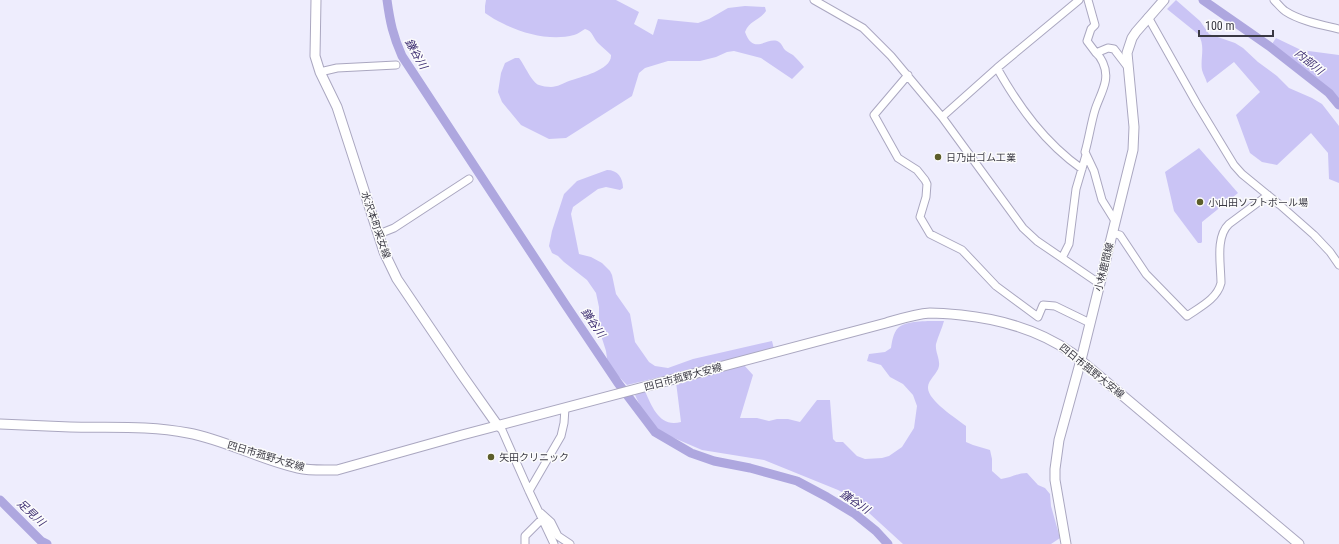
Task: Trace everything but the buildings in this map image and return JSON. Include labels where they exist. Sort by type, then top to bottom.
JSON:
[{"type":"main road","name":"水沢本町采女線","points":[[316,0],[315,56],[320,72],[337,107],[384,252],[398,279],[453,362],[498,426]]},
{"type":"main road","name":"小林鹿間線","points":[[1066,544],[1058,501],[1055,469],[1059,440],[1081,360],[1134,144],[1134,127],[1127,66],[1127,53],[1132,38],[1161,3]]},
{"type":"main road","name":"四日市菰野大安線","points":[[0,424],[154,428],[210,438],[240,450],[298,468],[320,470],[346,468],[568,407],[886,323],[930,313],[981,317],[1014,324],[1060,344],[1081,360],[1299,544]]},
{"type":"street","points":[[814,0],[863,28],[881,44],[942,117],[1023,228],[1037,241],[1100,284]]},
{"type":"street","points":[[942,117],[997,68],[1079,0]]},
{"type":"street","points":[[1062,258],[1069,244],[1076,189],[1086,155],[1085,152],[1095,109],[1102,95],[1106,76],[1106,68],[1100,56],[1087,41],[1091,29],[1095,25],[1088,0]]},
{"type":"street","points":[[1274,0],[1283,10],[1288,13],[1339,29]]},
{"type":"street","points":[[1148,17],[1196,104],[1226,154],[1242,174],[1314,235],[1330,252],[1339,265]]},
{"type":"street","points":[[1096,53],[1108,48],[1114,49],[1127,66]]},
{"type":"street","points":[[320,72],[337,68],[396,64]]},
{"type":"street","points":[[997,68],[1010,92],[1049,141],[1068,159],[1082,169]]},
{"type":"street","points":[[908,75],[874,115],[898,158],[917,170],[925,180],[926,197],[920,217],[930,234],[962,250],[996,286],[1038,317],[1043,305],[1055,306],[1090,323]]},
{"type":"street","points":[[1086,155],[1094,171],[1102,200],[1115,220]]},
{"type":"street","points":[[379,234],[394,228],[469,179]]},
{"type":"street","points":[[1112,233],[1120,235],[1146,274],[1187,316],[1214,296],[1220,288],[1220,240],[1224,229],[1268,195]]},
{"type":"street","points":[[529,491],[561,436],[568,407]]},
{"type":"street","points":[[498,426],[504,435],[554,544]]},
{"type":"street","points":[[537,508],[551,522],[558,536],[570,544]]},
{"type":"street","points":[[525,544],[525,536],[542,519]]},
{"type":"shaded area","points":[[486,0],[616,0],[639,12],[634,24],[653,35],[658,19],[698,23],[709,19],[728,8],[745,6],[765,7],[766,11],[749,25],[745,32],[749,39],[753,43],[757,44],[770,41],[779,42],[785,50],[793,55],[804,67],[792,79],[761,58],[734,51],[700,61],[668,61],[645,68],[639,73],[632,96],[566,138],[549,139],[521,125],[502,102],[498,92],[501,73],[505,63],[515,58],[519,58],[536,84],[551,87],[558,86],[601,69],[610,60],[611,55],[598,43],[590,31],[585,29],[577,34],[565,37],[547,37],[538,36],[512,28],[485,13]]},
{"type":"shaded area","points":[[1176,0],[1200,21],[1209,34],[1235,43],[1277,76],[1289,88],[1322,104],[1339,126],[1339,183],[1329,179],[1328,153],[1311,133],[1277,165],[1262,162],[1250,153],[1236,115],[1260,92],[1234,62],[1207,83],[1202,70],[1202,43],[1198,34],[1167,9]]},
{"type":"shaded area","points":[[1276,38],[1301,50],[1339,55],[1339,103],[1325,90],[1270,47]]},
{"type":"shaded area","name":"小山田ソフトボール場","points":[[1199,148],[1238,193],[1202,222],[1201,243],[1198,243],[1174,211],[1165,172]]},
{"type":"shaded area","points":[[607,170],[614,171],[619,175],[623,188],[620,190],[606,187],[598,189],[573,207],[571,214],[579,254],[591,257],[602,263],[610,271],[616,294],[630,314],[635,342],[649,362],[655,366],[668,368],[693,359],[772,341],[774,349],[627,385],[608,366],[606,351],[599,329],[599,307],[596,293],[587,280],[558,256],[552,253],[549,246],[552,231],[564,194],[577,181]]},
{"type":"shaded area","points":[[944,321],[936,344],[939,366],[928,384],[929,392],[937,403],[966,426],[966,442],[990,450],[992,471],[1001,479],[1027,473],[1038,485],[1045,488],[1050,494],[1051,506],[1060,538],[1051,544],[903,544],[869,513],[865,506],[859,501],[838,490],[764,460],[702,450],[660,432],[643,412],[635,395],[645,391],[654,409],[662,419],[674,423],[681,422],[676,382],[743,364],[753,375],[740,418],[757,418],[769,421],[788,419],[800,422],[817,400],[830,400],[833,439],[836,442],[843,442],[857,456],[865,459],[882,458],[889,456],[902,447],[914,428],[917,406],[913,395],[903,384],[890,377],[881,365],[867,361],[869,354],[885,352],[891,348],[895,332],[902,325],[920,322]]},
{"type":"waterway","name":"鎌谷川","points":[[387,0],[392,29],[402,56],[618,383],[655,432],[691,453],[714,461],[750,468],[797,481],[855,514],[876,531],[888,544]]},
{"type":"waterway","name":"内部川","points":[[1203,0],[1269,46],[1329,93],[1339,105]]},
{"type":"waterway","name":"足見川","points":[[0,500],[41,541],[47,544]]},
{"type":"place","name":"日乃出ゴム工業","points":[[938,157]]},
{"type":"place","name":"小山田ソフトボール場","points":[[1200,202]]},
{"type":"place","name":"矢田クリニック","points":[[491,457]]}]
